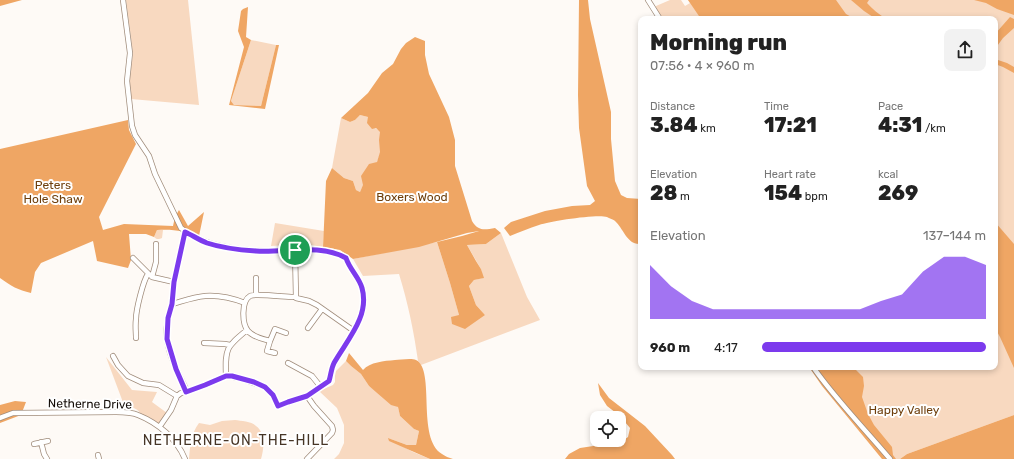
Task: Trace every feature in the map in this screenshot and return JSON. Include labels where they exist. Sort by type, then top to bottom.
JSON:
[{"type":"street","points":[[123,0],[130,53],[127,81],[132,126],[135,135],[149,156],[155,174],[181,228],[185,232],[206,242],[232,248],[256,251],[307,249],[337,253],[346,258],[350,268],[357,277],[362,286],[364,301],[359,322],[335,362],[331,370],[329,381],[307,396],[278,406],[273,395],[265,387],[240,378],[226,376],[181,393],[177,396],[171,410],[160,426]]},
{"type":"street","points":[[648,0],[658,16]]},
{"type":"street","points":[[185,232],[174,282],[172,304],[168,318],[167,339],[176,369],[186,392]]},
{"type":"street","points":[[152,278],[156,262],[156,244]]},
{"type":"street","points":[[295,250],[296,298],[309,301],[354,331]]},
{"type":"street","points":[[132,258],[152,278],[174,282]]},
{"type":"street","points":[[136,338],[136,313],[148,274]]},
{"type":"street","points":[[256,278],[256,295]]},
{"type":"street","points":[[270,341],[260,338],[247,330],[243,312],[245,303],[249,296],[256,295],[293,298]]},
{"type":"street","points":[[172,304],[204,296],[232,298],[245,303]]},
{"type":"street","points":[[308,328],[322,309]]},
{"type":"street","points":[[275,354],[267,351],[274,329],[286,333]]},
{"type":"street","points":[[226,376],[227,351],[232,342],[247,330]]},
{"type":"street","points":[[204,343],[230,345]]},
{"type":"street","points":[[113,356],[118,365],[128,376],[144,383],[159,385],[177,396]]},
{"type":"street","points":[[288,363],[312,376],[320,386]]},
{"type":"street","points":[[815,370],[825,384],[890,459]]},
{"type":"street","points":[[307,396],[332,426],[333,430],[332,433],[307,459]]},
{"type":"street","name":"Netherne Drive","points":[[0,418],[13,413],[127,412],[138,415],[160,426],[178,446],[185,459]]},
{"type":"street","points":[[34,444],[48,441]]},
{"type":"street","points":[[41,442],[47,459]]},
{"type":"green space","points":[[0,0],[22,0],[0,6]]},
{"type":"green space","points":[[126,0],[188,0],[199,105],[131,99],[129,82],[133,54]]},
{"type":"green space","points":[[579,0],[588,0],[590,19],[611,112],[611,139],[615,181],[621,195],[627,198],[638,199],[638,244],[628,239],[618,224],[607,217],[602,216],[574,218],[545,223],[510,236],[504,228],[511,222],[545,211],[572,206],[590,205],[595,201],[587,186],[579,128]]},
{"type":"green space","name":"Happy Valley","points":[[670,0],[681,0],[685,6],[690,3],[688,0],[1014,0],[1014,415],[907,454],[900,459],[890,459],[816,370],[998,370],[998,16],[660,16],[655,9],[656,6]]},
{"type":"green space","points":[[688,0],[836,0],[846,14],[850,16],[699,16]]},
{"type":"green space","points":[[851,0],[869,0],[867,3],[882,16],[872,16]]},
{"type":"green space","points":[[974,0],[1014,0],[1014,15],[986,3]]},
{"type":"green space","points":[[248,7],[246,37],[251,40],[231,101],[234,105],[261,106],[276,45],[279,45],[265,109],[229,105],[244,47],[238,31],[241,11]]},
{"type":"green space","points":[[1010,17],[1014,19],[1014,28],[998,45],[998,31]]},
{"type":"green space","name":"Boxers Wood","points":[[415,37],[425,41],[425,55],[429,74],[449,117],[455,140],[455,166],[472,221],[479,228],[495,228],[501,233],[486,244],[467,245],[481,269],[484,278],[474,280],[469,286],[476,305],[485,315],[465,329],[452,324],[451,317],[459,315],[437,242],[479,231],[467,233],[419,247],[353,259],[340,250],[323,247],[326,181],[332,168],[344,178],[353,181],[356,190],[360,192],[363,185],[361,176],[369,164],[377,162],[380,152],[380,132],[376,128],[372,129],[367,123],[368,117],[360,115],[355,120],[350,122],[341,118],[368,93],[382,73],[393,64],[406,43]]},
{"type":"green space","points":[[251,40],[276,45],[261,106],[234,105],[231,101]]},
{"type":"green space","points":[[998,60],[1014,67],[1014,73],[998,65]]},
{"type":"green space","points":[[360,115],[368,117],[375,128],[380,131],[380,154],[360,192],[356,190],[353,181],[344,178],[332,168],[341,118],[350,122],[355,120]]},
{"type":"green space","name":"Peters Hole Shaw","points":[[128,120],[129,130],[136,144],[99,217],[103,230],[124,224],[173,226],[175,217],[179,210],[188,226],[204,212],[199,236],[174,230],[157,230],[154,237],[146,234],[129,234],[131,260],[128,268],[97,261],[93,241],[41,263],[35,272],[31,293],[22,291],[0,278],[0,149]]},
{"type":"green space","points":[[275,223],[324,231],[323,247],[305,244],[271,246]]},
{"type":"green space","points":[[998,225],[1014,244],[1014,368],[998,333]]},
{"type":"green space","points":[[157,230],[163,230],[162,238],[157,239],[154,237]]},
{"type":"green space","points":[[501,233],[527,297],[540,320],[421,365],[418,361],[415,339],[399,274],[363,276],[353,259],[437,242],[459,315],[485,315],[476,305],[469,286],[474,280],[483,278],[481,269],[467,245],[486,244]]},
{"type":"green space","points":[[349,353],[363,370],[369,365],[382,361],[406,359],[416,360],[422,366],[425,377],[430,434],[434,446],[442,454],[453,459],[430,459],[389,441],[388,438],[407,445],[416,445],[419,431],[414,429],[400,416],[398,407],[391,405],[369,386],[361,374],[346,361]]},
{"type":"green space","points":[[106,357],[132,390],[157,392],[152,402],[167,413],[160,426],[142,417],[135,408],[124,405]]},
{"type":"green space","points":[[346,361],[361,374],[369,386],[398,407],[400,416],[414,429],[419,431],[416,445],[407,445],[388,438],[413,452],[430,459],[334,459],[339,454],[344,443],[344,425],[337,408],[319,391],[333,385],[335,382],[336,371]]},
{"type":"green space","points":[[811,370],[856,370],[863,377],[864,386],[862,397],[868,414],[874,425],[892,447],[893,455],[896,459],[882,459],[822,386]]},
{"type":"green space","points":[[598,383],[609,398],[626,411],[614,411],[607,406],[600,395]]},
{"type":"green space","points":[[15,401],[26,402],[21,415],[0,423],[0,405]]},
{"type":"green space","points":[[626,411],[645,426],[675,459],[565,459],[569,454],[580,448],[590,447],[626,447],[626,438],[628,437],[630,428],[626,423]]},
{"type":"green space","points":[[1014,415],[1014,459],[900,459],[907,454]]},
{"type":"green space","points":[[235,420],[254,424],[259,429],[263,437],[263,451],[261,459],[189,459],[190,445],[196,427],[199,423],[210,425],[222,421]]},
{"type":"district","name":"NETHERNE-ON-THE-HILL","points":[[236,440]]},
{"type":"route","points":[[185,232],[206,242],[232,248],[256,251],[295,250],[307,249],[337,253],[346,258],[350,268],[362,286],[364,301],[359,322],[346,346],[335,362],[331,370],[329,381],[307,396],[278,406],[273,395],[265,387],[254,382],[232,376],[226,376],[186,392],[176,369],[167,339],[168,318],[172,304],[174,282],[185,232]]}]
